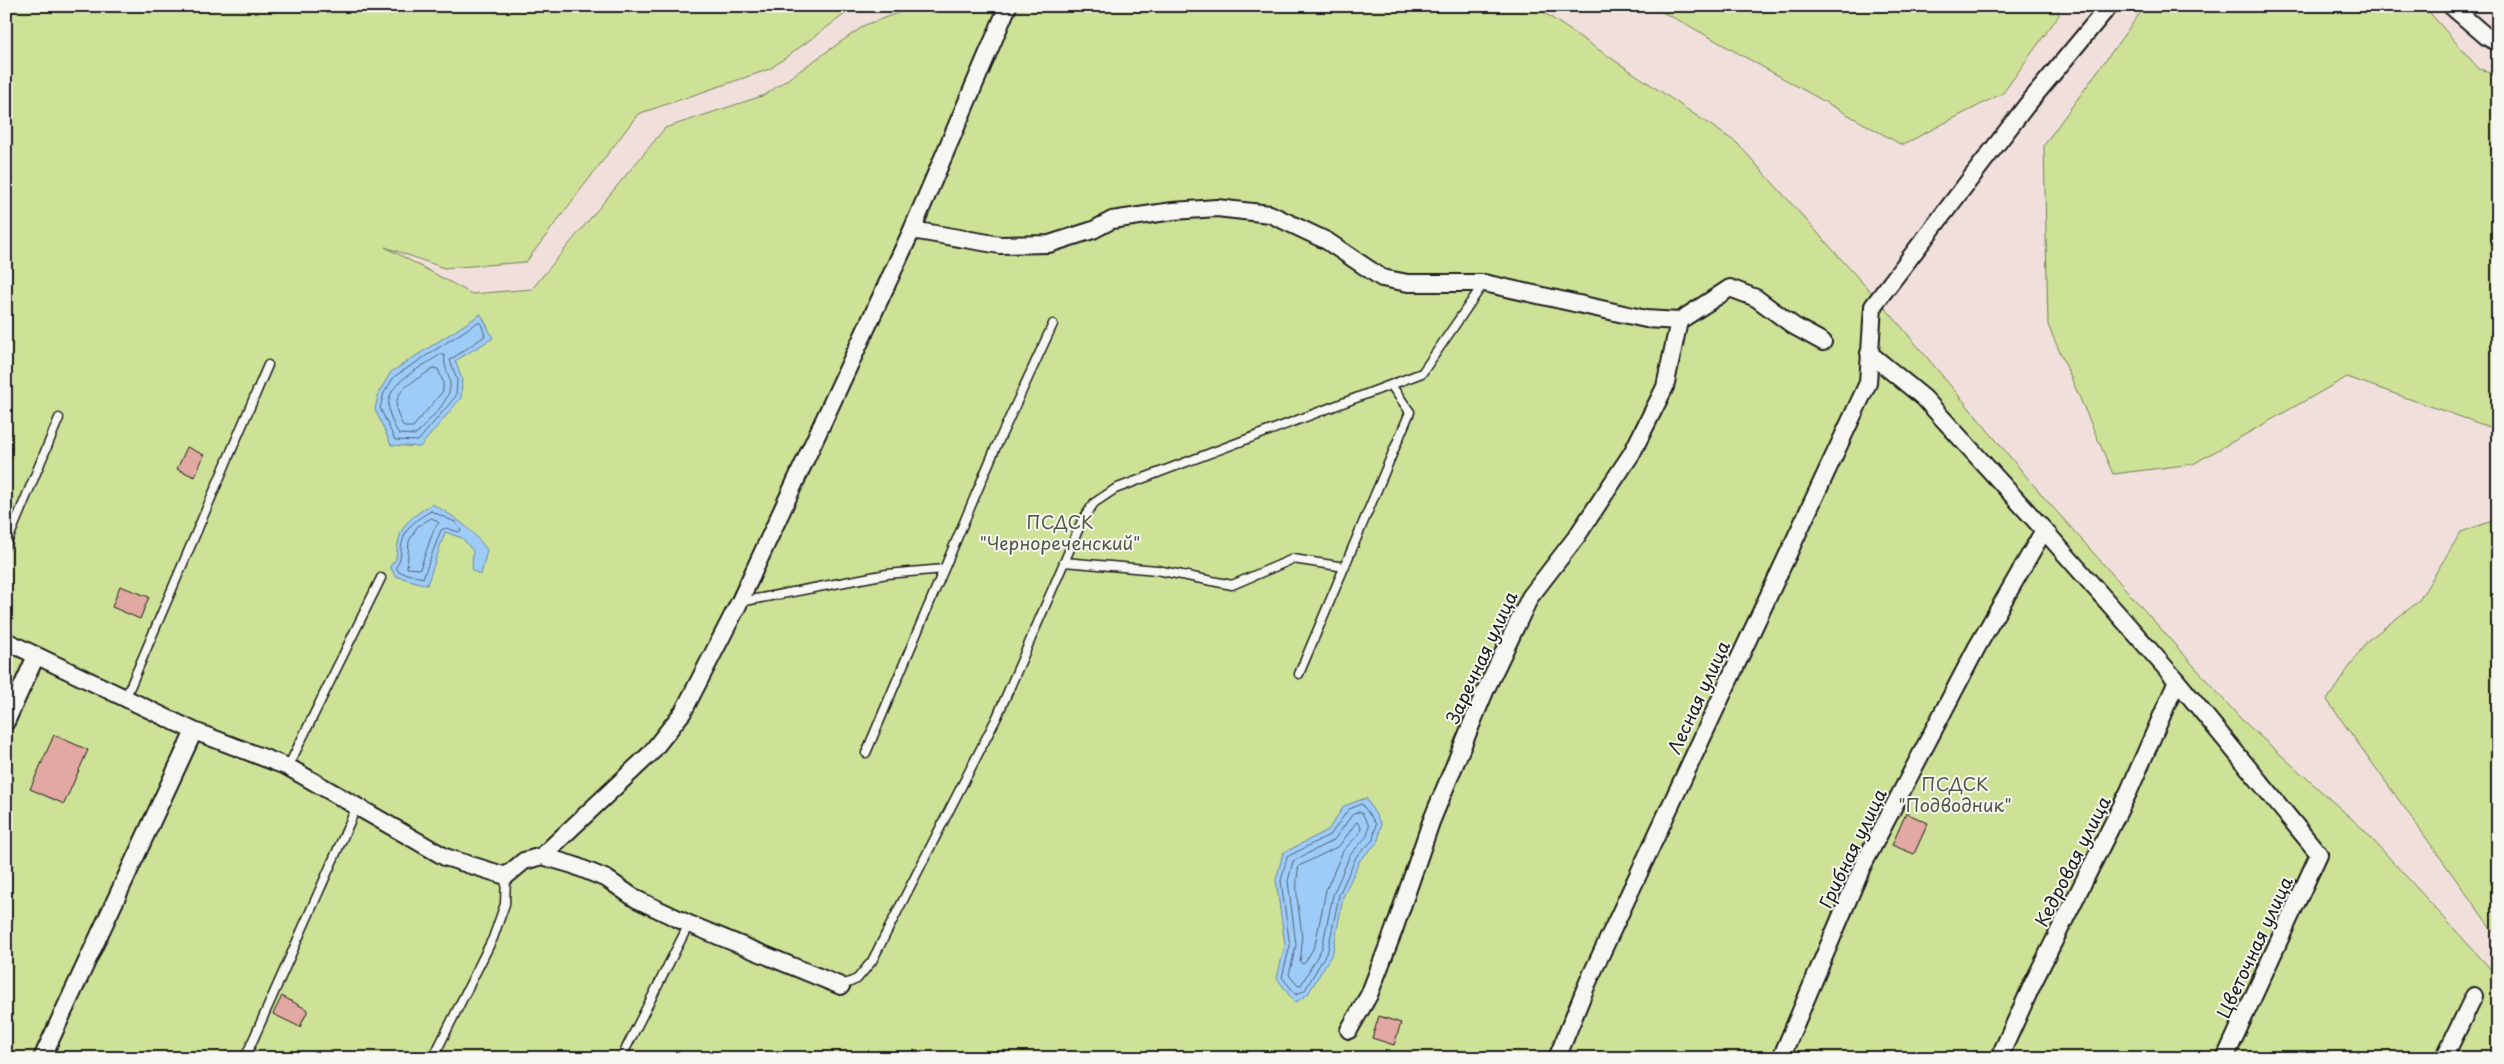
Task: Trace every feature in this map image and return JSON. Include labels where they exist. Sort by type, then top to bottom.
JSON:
[{"type":"street","points":[[6,642],[124,700],[194,731],[288,767],[445,857],[506,876],[524,861],[542,856],[650,754],[683,712],[738,603],[912,230],[1008,6]]},
{"type":"street","name":"Лесная улица","points":[[1558,1058],[1588,982],[1868,383],[1873,306],[2026,106],[2109,6]]},
{"type":"street","points":[[2451,6],[2487,37],[2498,43]]},
{"type":"street","points":[[912,230],[1000,245],[1049,244],[1093,230],[1112,220],[1173,211],[1217,208],[1270,214],[1327,241],[1382,278],[1408,283],[1484,283],[1646,319],[1679,321],[1730,288],[1756,298],[1794,326],[1823,342]]},
{"type":"street","name":"Заречная улица","points":[[1350,1030],[1369,995],[1453,764],[1500,658],[1530,597],[1578,536],[1632,453],[1666,387],[1679,321]]},
{"type":"street","points":[[1869,353],[1924,398],[2177,681]]},
{"type":"street","name":"Грибная улица","points":[[1781,1058],[1862,867],[1977,647],[2044,530]]},
{"type":"street","points":[[6,722],[36,656]]},
{"type":"street","name":"Цветочная улица","points":[[2177,681],[2319,854],[2225,1058]]},
{"type":"street","name":"Кедровая улица","points":[[1999,1058],[2033,983],[2129,791],[2177,681]]},
{"type":"street","points":[[42,1058],[194,731]]},
{"type":"street","points":[[542,856],[573,865],[607,879],[636,899],[689,924],[841,986]]},
{"type":"street","points":[[2444,1058],[2474,996]]},
{"type":"lane","points":[[841,986],[857,979],[872,961],[997,717],[1082,522],[1094,503],[1115,488],[1422,373],[1484,283]]},
{"type":"lane","points":[[866,753],[995,449],[1053,324]]},
{"type":"lane","points":[[124,700],[268,365]]},
{"type":"lane","points":[[1299,674],[1410,412],[1391,385]]},
{"type":"lane","points":[[6,545],[60,418]]},
{"type":"lane","points":[[1064,562],[1157,570],[1232,584],[1293,560],[1345,567]]},
{"type":"lane","points":[[738,603],[888,574],[944,569]]},
{"type":"lane","points":[[288,767],[381,578]]},
{"type":"lane","points":[[245,1058],[357,805]]},
{"type":"lane","points":[[433,1058],[493,938],[505,904],[506,876]]},
{"type":"lane","points":[[621,1058],[689,924]]},
{"type":"green space","name":"ПСДСК \"Чернореченский\"","points":[[6,6],[856,6],[770,69],[638,114],[526,262],[444,268],[385,247],[472,294],[532,289],[665,128],[765,95],[865,25],[917,6],[1534,6],[1737,143],[1894,318],[2041,494],[2241,719],[2363,829],[2498,977],[2498,1058],[6,1058]]},
{"type":"green space","points":[[1650,6],[2056,6],[2059,15],[2003,93],[1902,145],[1686,24]]},
{"type":"green space","points":[[2145,6],[2424,6],[2479,69],[2498,74],[2498,430],[2347,377],[2193,464],[2113,474],[2048,325],[2044,145]]},
{"type":"green space","points":[[2498,519],[2498,938],[2327,700],[2367,641],[2418,602],[2461,532]]},
{"type":"water","points":[[481,314],[493,338],[455,361],[462,379],[461,398],[420,447],[391,445],[375,409],[379,392],[391,372]]},
{"type":"water","points":[[432,504],[463,524],[487,550],[481,575],[472,570],[473,551],[462,538],[445,532],[427,585],[395,576],[390,566],[396,559],[399,539],[405,526],[415,515]]},
{"type":"water","points":[[1366,798],[1381,824],[1378,842],[1360,860],[1343,897],[1333,952],[1308,994],[1295,1003],[1277,978],[1285,945],[1276,880],[1283,853],[1328,830],[1344,806]]},
{"type":"building","points":[[187,447],[204,455],[195,477],[177,469]]},
{"type":"building","points":[[120,586],[149,597],[140,619],[112,607]]},
{"type":"building","points":[[54,735],[88,750],[64,804],[30,789]]},
{"type":"building","points":[[1906,813],[1928,823],[1914,854],[1892,845]]},
{"type":"building","points":[[282,996],[308,1010],[300,1027],[273,1014]]},
{"type":"building","points":[[1379,1016],[1401,1023],[1394,1045],[1372,1038]]},
{"type":"park label","name":"ПСДСК \"Подводник\"","points":[[1955,793]]}]
